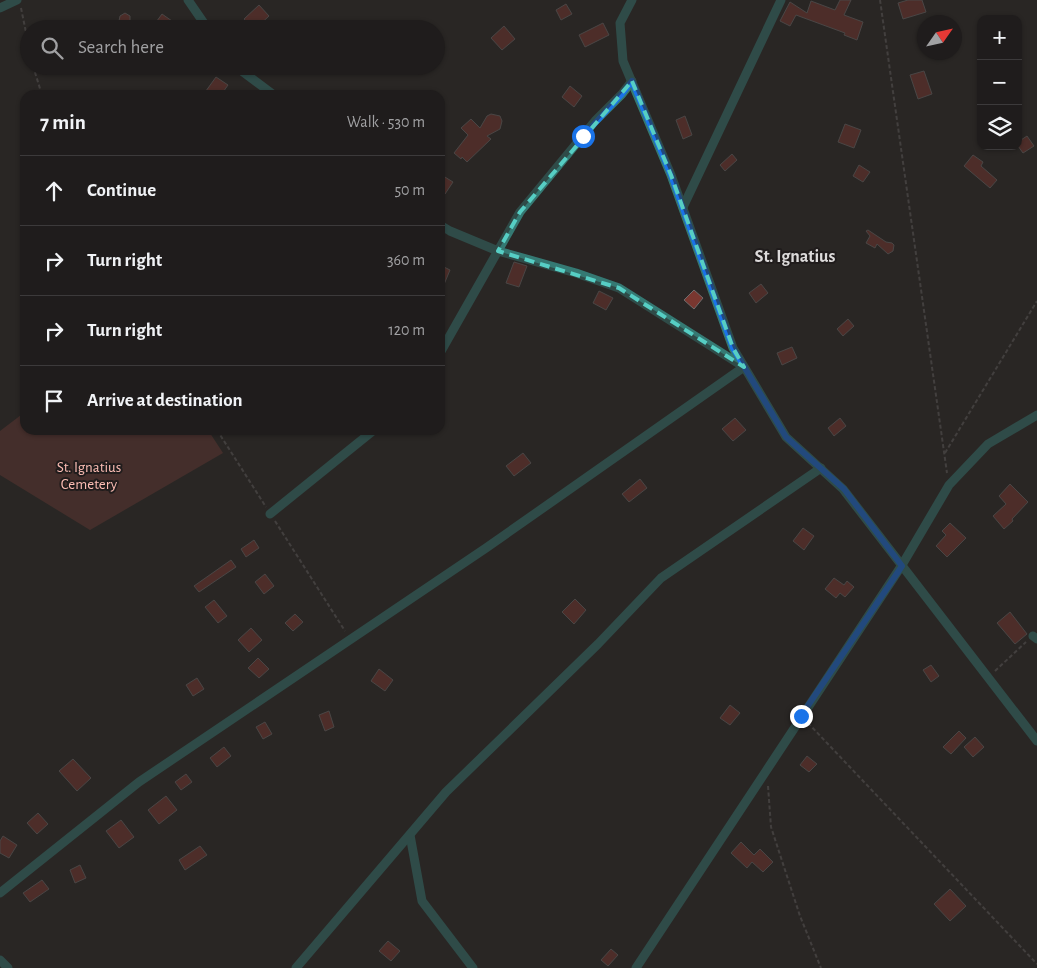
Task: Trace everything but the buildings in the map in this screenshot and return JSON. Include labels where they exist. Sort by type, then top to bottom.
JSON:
[{"type":"street","points":[[0,8],[18,0]]},
{"type":"street","points":[[188,0],[202,20]]},
{"type":"street","points":[[632,0],[620,23],[623,61],[671,175],[733,348],[786,437],[844,489],[1037,742]]},
{"type":"street","points":[[683,207],[781,0]]},
{"type":"street","points":[[247,75],[267,90]]},
{"type":"street","points":[[445,344],[520,212],[632,81]]},
{"type":"street","points":[[445,228],[498,251],[576,273],[619,288],[744,367]]},
{"type":"street","points":[[0,893],[139,782],[486,548],[744,367]]},
{"type":"street","points":[[636,968],[902,566],[949,485],[988,444],[1037,415]]},
{"type":"street","points":[[270,514],[368,435]]},
{"type":"street","points":[[296,968],[446,792],[598,644],[660,578],[821,468]]},
{"type":"street","points":[[410,835],[422,901],[473,968]]},
{"type":"street","points":[[0,960],[8,968]]},
{"type":"path","points":[[18,0],[23,20]]},
{"type":"path","points":[[880,0],[949,485]]},
{"type":"path","points":[[36,75],[40,90]]},
{"type":"path","points":[[945,453],[1037,301]]},
{"type":"path","points":[[220,435],[350,640]]},
{"type":"path","points":[[988,677],[1035,638]]},
{"type":"path","points":[[801,716],[1037,964]]},
{"type":"path","points":[[770,778],[768,788],[771,826],[800,916],[821,968]]},
{"type":"highlighted area","points":[[632,81],[671,175],[733,348],[744,367],[619,288],[498,251],[520,212]]},
{"type":"green space","name":"St. Ignatius Cemetery","points":[[20,416],[20,435],[211,435],[223,453],[90,530],[0,475],[0,431]]},
{"type":"district","name":"St. Ignatius","points":[[795,256]]},
{"type":"route","points":[[583,136],[632,81],[671,175],[733,348],[786,437],[844,489],[902,566],[801,716]]}]
